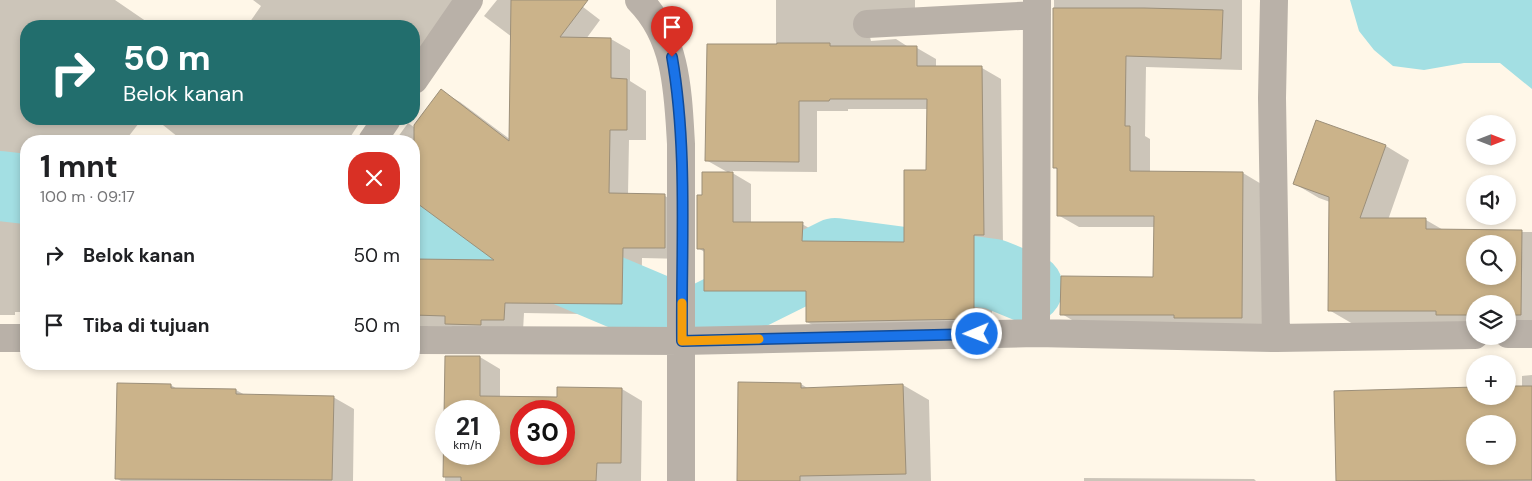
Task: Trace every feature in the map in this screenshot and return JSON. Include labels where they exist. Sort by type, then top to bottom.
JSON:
[{"type":"street","points":[[420,71],[469,0]]},
{"type":"street","points":[[639,0],[649,10],[659,26],[672,57],[678,93],[681,144],[681,481]]},
{"type":"street","points":[[1274,0],[1272,98],[1276,338]]},
{"type":"street","points":[[867,24],[1037,8],[1036,333]]},
{"type":"street","points":[[420,340],[682,341],[1036,333],[1276,338],[1466,335]]},
{"type":"street","points":[[1516,334],[1532,334]]},
{"type":"street","points":[[0,338],[20,338]]},
{"type":"water","points":[[1350,0],[1532,0],[1532,89],[1500,63],[1464,63],[1424,70],[1393,66],[1374,50],[1359,31]]},
{"type":"building","points":[[511,0],[588,0],[560,37],[611,38],[611,78],[627,79],[627,130],[610,130],[609,193],[665,194],[665,248],[623,248],[622,304],[505,303],[504,320],[481,320],[481,325],[445,324],[445,316],[420,315],[420,259],[494,260],[420,205],[420,135],[414,135],[414,125],[420,125],[420,117],[441,89],[509,141]]},
{"type":"building","points":[[1053,8],[1223,10],[1221,59],[1126,56],[1125,126],[1130,126],[1130,171],[1243,172],[1242,318],[1174,318],[1174,315],[1060,315],[1061,276],[1153,277],[1154,216],[1057,216],[1057,168],[1053,168]]},
{"type":"building","points":[[830,43],[830,46],[917,46],[917,66],[982,66],[984,235],[974,235],[974,319],[806,322],[806,291],[704,291],[704,249],[697,249],[697,195],[702,195],[702,172],[733,172],[733,222],[803,222],[802,241],[904,242],[904,170],[926,170],[927,99],[830,99],[829,101],[799,101],[799,162],[705,161],[707,44]]},
{"type":"building","points":[[1316,120],[1386,145],[1360,218],[1426,218],[1426,229],[1522,230],[1521,315],[1516,315],[1516,295],[1466,295],[1466,315],[1436,315],[1436,311],[1328,311],[1329,197],[1293,184]]},
{"type":"building","points":[[445,356],[480,356],[480,396],[557,397],[557,387],[622,388],[621,463],[597,463],[596,481],[461,481],[461,477],[443,477],[443,465],[500,465],[500,400],[444,400]]},
{"type":"building","points":[[738,382],[801,383],[801,388],[903,384],[906,474],[800,476],[800,481],[737,481]]},
{"type":"building","points":[[117,383],[171,384],[171,388],[236,389],[236,394],[334,396],[332,480],[115,479]]},
{"type":"building","points":[[1516,386],[1532,386],[1532,480],[1336,481],[1334,391],[1466,387],[1466,405],[1516,405]]},
{"type":"waterway","points":[[0,186],[20,188]]},
{"type":"waterway","points":[[420,236],[499,243],[672,316]]},
{"type":"waterway","points":[[708,316],[835,253],[994,274],[1028,288]]},
{"type":"slow traffic","points":[[682,303],[682,341],[759,339]]},
{"type":"route","points":[[672,57],[678,93],[681,144],[682,341],[977,334]]}]
